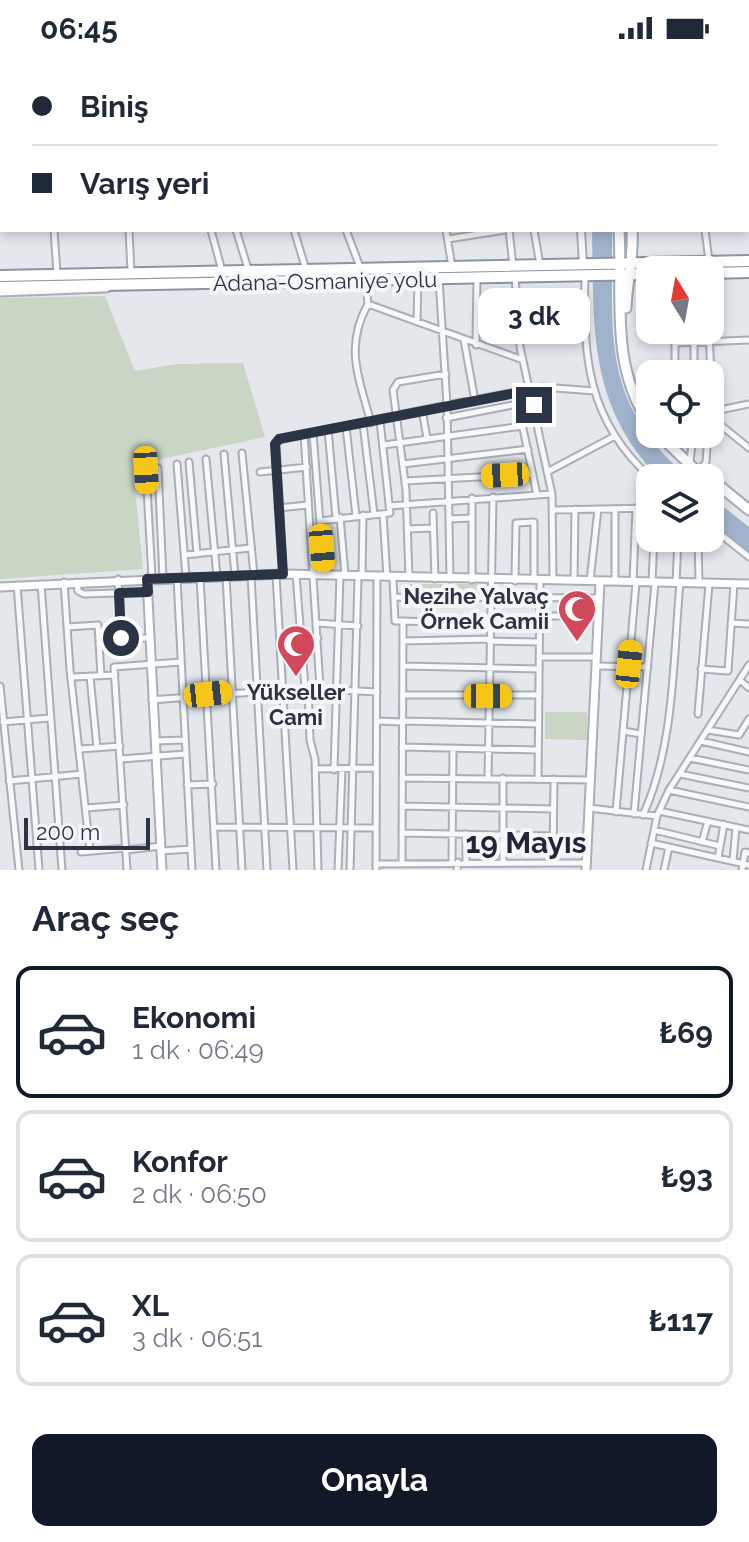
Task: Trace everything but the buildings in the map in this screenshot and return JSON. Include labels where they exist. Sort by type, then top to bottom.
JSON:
[{"type":"highway","name":"Adana-Osmaniye yolu","points":[[724,265],[749,261]]},
{"type":"highway","points":[[0,276],[307,271],[364,275],[452,268],[514,272],[540,265],[584,270]]},
{"type":"highway","name":"Adana-Osmaniye yolu","points":[[623,269],[636,271]]},
{"type":"highway","name":"Adana-Osmaniye yolu","points":[[0,287],[364,275],[477,277],[514,272],[636,269]]},
{"type":"highway","name":"Adana-Osmaniye yolu","points":[[724,269],[749,272]]},
{"type":"main road","points":[[619,232],[623,269],[621,354],[627,379],[636,397]]},
{"type":"main road","points":[[632,232],[623,269],[627,282],[628,364],[636,387]]},
{"type":"main road","points":[[678,448],[690,462]]},
{"type":"main road","points":[[679,448],[693,464]]},
{"type":"main road","points":[[724,491],[749,512]]},
{"type":"main road","points":[[0,587],[118,579],[280,574],[515,582],[749,584]]},
{"type":"main road","points":[[149,578],[150,665],[162,870]]},
{"type":"main road","points":[[586,866],[600,582]]},
{"type":"street","points":[[54,232],[57,275]]},
{"type":"street","points":[[129,232],[131,273]]},
{"type":"street","points":[[212,232],[222,272]]},
{"type":"street","points":[[237,232],[249,273]]},
{"type":"street","points":[[295,232],[307,271]]},
{"type":"street","points":[[347,232],[364,275],[368,304],[354,340],[353,355],[371,423]]},
{"type":"street","points":[[446,232],[452,268]]},
{"type":"street","points":[[448,239],[494,232]]},
{"type":"street","points":[[507,232],[523,360],[552,494],[553,582]]},
{"type":"street","points":[[534,232],[540,265]]},
{"type":"street","points":[[581,232],[584,343],[595,391],[615,436],[636,464]]},
{"type":"street","points":[[705,232],[709,256]]},
{"type":"street","points":[[476,345],[477,277]]},
{"type":"street","points":[[417,322],[418,278]]},
{"type":"street","points":[[439,278],[446,374],[450,580]]},
{"type":"street","points":[[0,293],[105,290],[111,285]]},
{"type":"street","points":[[368,304],[523,360]]},
{"type":"street","points":[[464,340],[475,401]]},
{"type":"street","points":[[724,341],[749,340]]},
{"type":"street","points":[[409,579],[405,481],[393,390],[398,382],[446,374]]},
{"type":"street","points":[[293,870],[280,640],[277,442],[304,434],[398,418],[422,410],[548,387],[595,391]]},
{"type":"street","points":[[516,395],[537,495]]},
{"type":"street","points":[[446,418],[518,404]]},
{"type":"street","points":[[724,408],[749,404]]},
{"type":"street","points":[[422,410],[427,438]]},
{"type":"street","points":[[320,521],[390,513],[380,421]]},
{"type":"street","points":[[363,424],[374,514]]},
{"type":"street","points":[[384,445],[523,426]]},
{"type":"street","points":[[346,427],[359,516],[360,577],[350,870]]},
{"type":"street","points":[[328,430],[343,575],[336,689],[338,870]]},
{"type":"street","points":[[724,430],[749,448]]},
{"type":"street","points":[[313,433],[324,575]]},
{"type":"street","points":[[304,434],[320,688]]},
{"type":"street","points":[[547,472],[615,436]]},
{"type":"street","points":[[690,462],[692,448]]},
{"type":"street","points":[[403,464],[528,449]]},
{"type":"street","points":[[242,453],[252,575],[267,870]]},
{"type":"street","points":[[224,454],[235,576]]},
{"type":"street","points":[[206,459],[232,691],[242,870]]},
{"type":"street","points":[[189,462],[197,554]]},
{"type":"street","points":[[177,464],[184,555],[181,662],[192,870]]},
{"type":"street","points":[[260,472],[307,467]]},
{"type":"street","points":[[149,578],[146,470],[158,468],[163,578]]},
{"type":"street","points":[[405,481],[533,474]]},
{"type":"street","points":[[389,506],[449,499],[552,494]]},
{"type":"street","points":[[488,778],[493,497]]},
{"type":"street","points":[[472,498],[472,580]]},
{"type":"street","points":[[278,508],[308,505]]},
{"type":"street","points":[[553,510],[636,508],[629,664],[616,812]]},
{"type":"street","points":[[574,582],[575,509]]},
{"type":"street","points":[[590,582],[598,509]]},
{"type":"street","points":[[615,509],[615,582]]},
{"type":"street","points":[[433,513],[435,580]]},
{"type":"street","points":[[383,514],[395,621],[489,624]]},
{"type":"street","points":[[449,519],[472,518]]},
{"type":"street","points":[[515,582],[516,523],[534,522],[539,597],[538,779]]},
{"type":"street","points":[[407,529],[433,528]]},
{"type":"street","points":[[724,537],[749,557]]},
{"type":"street","points":[[184,555],[250,548]]},
{"type":"street","points":[[634,814],[648,667],[654,552]]},
{"type":"street","points":[[643,815],[653,792],[671,695],[678,552]]},
{"type":"street","points":[[698,552],[699,584]]},
{"type":"street","points":[[296,575],[315,769],[318,870]]},
{"type":"street","points":[[200,577],[216,870]]},
{"type":"street","points":[[377,578],[376,867],[402,861],[586,866]]},
{"type":"street","points":[[118,579],[121,638]]},
{"type":"street","points":[[77,581],[83,594],[148,592]]},
{"type":"street","points":[[64,582],[90,851]]},
{"type":"street","points":[[41,583],[62,870]]},
{"type":"street","points":[[698,714],[709,584]]},
{"type":"street","points":[[701,669],[728,671],[734,584]]},
{"type":"street","points":[[17,585],[39,870]]},
{"type":"street","points":[[394,597],[599,598]]},
{"type":"street","points":[[539,616],[599,616]]},
{"type":"street","points":[[402,861],[403,621]]},
{"type":"street","points":[[317,623],[358,626]]},
{"type":"street","points":[[731,623],[749,624]]},
{"type":"street","points":[[67,627],[98,625],[101,676]]},
{"type":"street","points":[[99,639],[149,638]]},
{"type":"street","points":[[280,640],[318,638]]},
{"type":"street","points":[[403,641],[539,642]]},
{"type":"street","points":[[539,657],[648,667]]},
{"type":"street","points":[[127,870],[114,667],[181,662]]},
{"type":"street","points":[[646,870],[658,814],[669,790],[749,665]]},
{"type":"street","points":[[403,666],[539,669]]},
{"type":"street","points":[[73,677],[115,675]]},
{"type":"street","points":[[90,676],[97,748]]},
{"type":"street","points":[[740,680],[749,688]]},
{"type":"street","points":[[0,686],[19,870]]},
{"type":"street","points":[[152,700],[257,689],[320,688],[377,692]]},
{"type":"street","points":[[403,695],[539,695]]},
{"type":"street","points":[[3,722],[49,718]]},
{"type":"street","points":[[708,730],[739,735],[749,719]]},
{"type":"street","points":[[377,721],[538,724]]},
{"type":"street","points":[[623,731],[641,734]]},
{"type":"street","points":[[155,741],[184,740]]},
{"type":"street","points":[[701,741],[749,752]]},
{"type":"street","points":[[80,749],[120,746]]},
{"type":"street","points":[[402,747],[538,750]]},
{"type":"street","points":[[453,748],[452,833],[457,870]]},
{"type":"street","points":[[121,759],[185,754]]},
{"type":"street","points":[[690,758],[749,770]]},
{"type":"street","points":[[315,769],[376,768]]},
{"type":"street","points":[[9,781],[82,774]]},
{"type":"street","points":[[680,774],[749,788]]},
{"type":"street","points":[[402,778],[591,780]]},
{"type":"street","points":[[503,778],[503,862]]},
{"type":"street","points":[[553,863],[554,779]]},
{"type":"street","points":[[187,785],[213,784]]},
{"type":"street","points":[[669,790],[749,807]]},
{"type":"street","points":[[86,808],[124,805]]},
{"type":"street","points":[[402,806],[553,809]]},
{"type":"street","points":[[589,808],[658,814],[749,830]]},
{"type":"street","points":[[1,810],[11,809]]},
{"type":"street","points":[[702,842],[708,821]]},
{"type":"street","points":[[718,858],[724,824]]},
{"type":"street","points":[[214,827],[376,828]]},
{"type":"street","points":[[733,861],[736,827]]},
{"type":"street","points":[[654,830],[720,846]]},
{"type":"street","points":[[402,833],[553,836]]},
{"type":"street","points":[[466,834],[466,862]]},
{"type":"street","points":[[651,843],[745,866],[745,852],[749,853]]},
{"type":"street","points":[[664,870],[669,847]]},
{"type":"street","points":[[81,852],[191,849]]},
{"type":"street","points":[[518,862],[518,870]]},
{"type":"green space","points":[[105,296],[135,371],[177,364],[243,363],[265,437],[142,463],[133,470],[143,569],[0,579],[0,298]]},
{"type":"green space","points":[[406,584],[488,584],[488,594],[406,593]]},
{"type":"green space","points":[[545,712],[587,712],[587,740],[545,739]]},
{"type":"water","points":[[592,232],[612,232],[613,335],[626,394],[636,414],[636,448],[659,448],[674,464],[647,464],[635,449],[618,421],[606,391],[595,330]]},
{"type":"water","points":[[724,507],[749,527],[749,553],[724,532]]},
{"type":"place","name":"Nezihe Yalvaç Örnek Camii","points":[[577,643]]},
{"type":"place","name":"Yükseller Cami","points":[[296,678]]},
{"type":"district","name":"19 Mayıs","points":[[526,842]]},
{"type":"route","points":[[121,638],[119,593],[148,592],[147,579],[283,574],[275,444],[279,439],[531,390],[534,405]]}]
